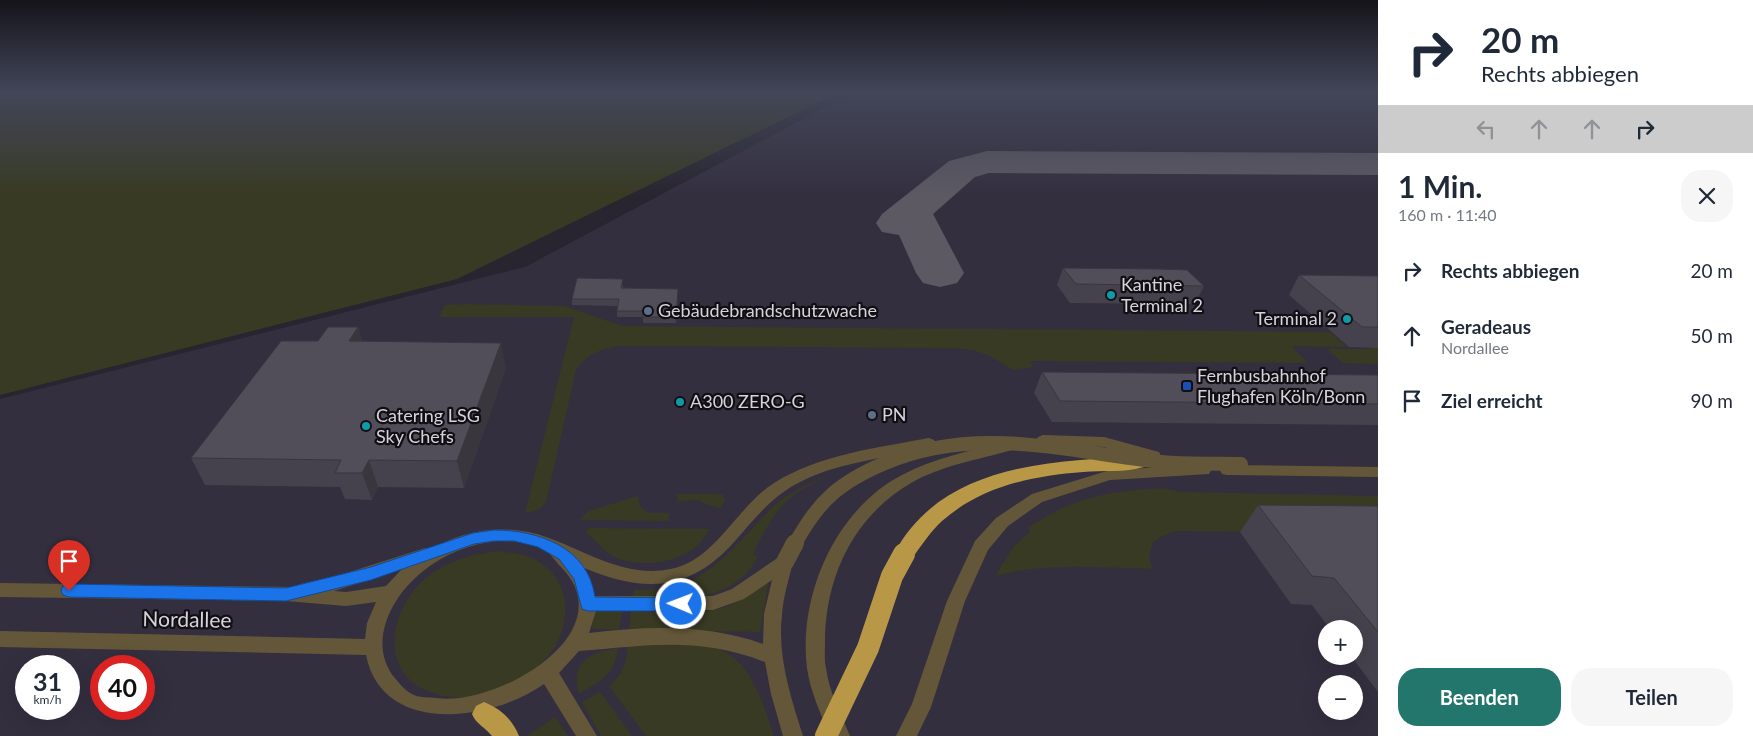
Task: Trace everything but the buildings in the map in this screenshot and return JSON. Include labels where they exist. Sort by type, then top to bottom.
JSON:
[{"type":"highway","points":[[826,736],[868,648],[892,576],[914,541],[936,515],[980,488],[1008,477],[1042,469],[1069,465],[1162,462]]},
{"type":"highway","points":[[484,714],[496,722],[507,736]]},
{"type":"street","points":[[552,547],[574,565],[586,590],[588,604],[586,623],[579,643],[568,662],[552,679],[521,700],[484,714],[439,715],[419,709],[395,694],[379,672],[373,647],[375,629],[381,610],[391,593],[418,565],[453,545],[494,535],[514,535],[552,547],[594,567],[615,574],[631,577],[671,576],[692,569],[706,560],[735,532],[761,500],[777,488],[812,469],[851,457],[947,439],[990,436],[1104,442],[1202,470]]},
{"type":"street","points":[[840,736],[817,672],[815,631],[818,604],[829,568],[844,540],[864,512],[905,480],[932,468],[1006,447],[1057,441]]},
{"type":"street","points":[[793,736],[780,690],[774,656],[772,622],[784,562],[813,514],[838,489],[879,464],[898,456],[930,448],[981,442],[1011,442],[1062,447],[1162,462],[1378,468]]},
{"type":"street","points":[[906,736],[921,707],[956,601],[981,546],[999,525],[1036,498],[1110,475],[1202,470],[1378,472]]},
{"type":"street","name":"Nordallee","points":[[286,594],[371,574],[453,545]]},
{"type":"street","points":[[588,604],[713,603],[738,594],[784,562]]},
{"type":"street","name":"Nordallee","points":[[0,590],[286,594],[346,599],[391,593]]},
{"type":"street","points":[[579,643],[624,636],[664,636],[726,641],[774,656]]},
{"type":"street","name":"Nordallee","points":[[0,639],[373,647]]},
{"type":"street","points":[[552,679],[587,736]]},
{"type":"shaded area","points":[[787,127],[1378,127],[1378,736],[0,736],[0,399],[525,267]]},
{"type":"green space","points":[[0,127],[767,127],[457,279],[0,395]]},
{"type":"green space","points":[[445,305],[564,306],[622,326],[1329,332],[1348,347],[1291,346],[1308,363],[1030,361],[1033,367],[1013,370],[990,356],[973,350],[953,348],[611,347],[599,351],[584,360],[576,370],[546,502],[540,509],[525,513],[574,317],[439,317]]},
{"type":"green space","points":[[1378,348],[1378,364],[1343,363],[1327,349],[1370,349]]},
{"type":"green space","points":[[836,471],[795,494],[781,507],[765,530],[753,554],[758,557],[747,573],[734,584],[719,591],[703,595],[669,598],[633,597],[634,590],[670,587],[685,583],[699,576],[736,546],[775,505],[804,486]]},
{"type":"green space","points":[[1163,488],[1181,492],[1378,496],[1378,533],[1175,531],[1153,542],[1149,558],[1153,569],[1054,567],[995,576],[1014,546],[1031,531],[1028,528],[1045,517],[1077,502],[1108,494]]},
{"type":"green space","points":[[677,494],[718,494],[723,495],[725,501],[720,508],[702,503],[700,500],[677,501]]},
{"type":"green space","points":[[637,496],[639,505],[647,513],[669,513],[669,521],[579,520],[589,511]]},
{"type":"green space","points":[[589,528],[709,529],[693,549],[681,556],[667,561],[638,563],[609,554],[586,533]]},
{"type":"green space","points":[[499,551],[530,557],[544,565],[556,577],[564,598],[564,621],[557,643],[544,661],[526,676],[504,688],[481,695],[458,697],[436,694],[416,685],[403,671],[396,655],[395,637],[399,619],[407,601],[419,585],[442,567],[465,558]]},
{"type":"green space","points":[[769,579],[760,632],[629,630],[631,611],[687,613],[729,606],[741,600]]},
{"type":"green space","points":[[597,610],[622,610],[619,630],[594,629],[592,627],[594,612]]},
{"type":"green space","points":[[661,644],[705,646],[719,649],[730,655],[740,664],[755,686],[774,736],[646,736],[609,686],[618,678],[623,668],[628,646]]},
{"type":"green space","points":[[618,648],[610,672],[600,681],[579,694],[577,674],[585,660],[599,652]]},
{"type":"green space","points":[[600,692],[632,736],[601,736],[582,702]]},
{"type":"green space","points":[[555,717],[568,736],[527,736]]},
{"type":"taxiway","points":[[916,207],[962,169],[987,162],[1378,164]]},
{"type":"taxiway","points":[[897,223],[916,207]]},
{"type":"taxiway","points":[[916,207],[912,214],[914,221],[940,273]]},
{"type":"place","name":"Kantine Terminal 2","points":[[1111,295]]},
{"type":"place","name":"Gebäudebrandschutzwache","points":[[648,311]]},
{"type":"place","name":"Terminal 2","points":[[1347,319]]},
{"type":"place","name":"Fernbusbahnhof Flughafen Köln/Bonn","points":[[1187,386]]},
{"type":"place","name":"A300 ZERO-G","points":[[680,402]]},
{"type":"place","name":"PN","points":[[872,415]]},
{"type":"place","name":"Catering LSG Sky Chefs","points":[[366,426]]},
{"type":"route","points":[[69,591],[286,594],[371,574],[473,539],[494,535],[514,535],[542,542],[564,555],[581,576],[588,604],[681,604]]}]
